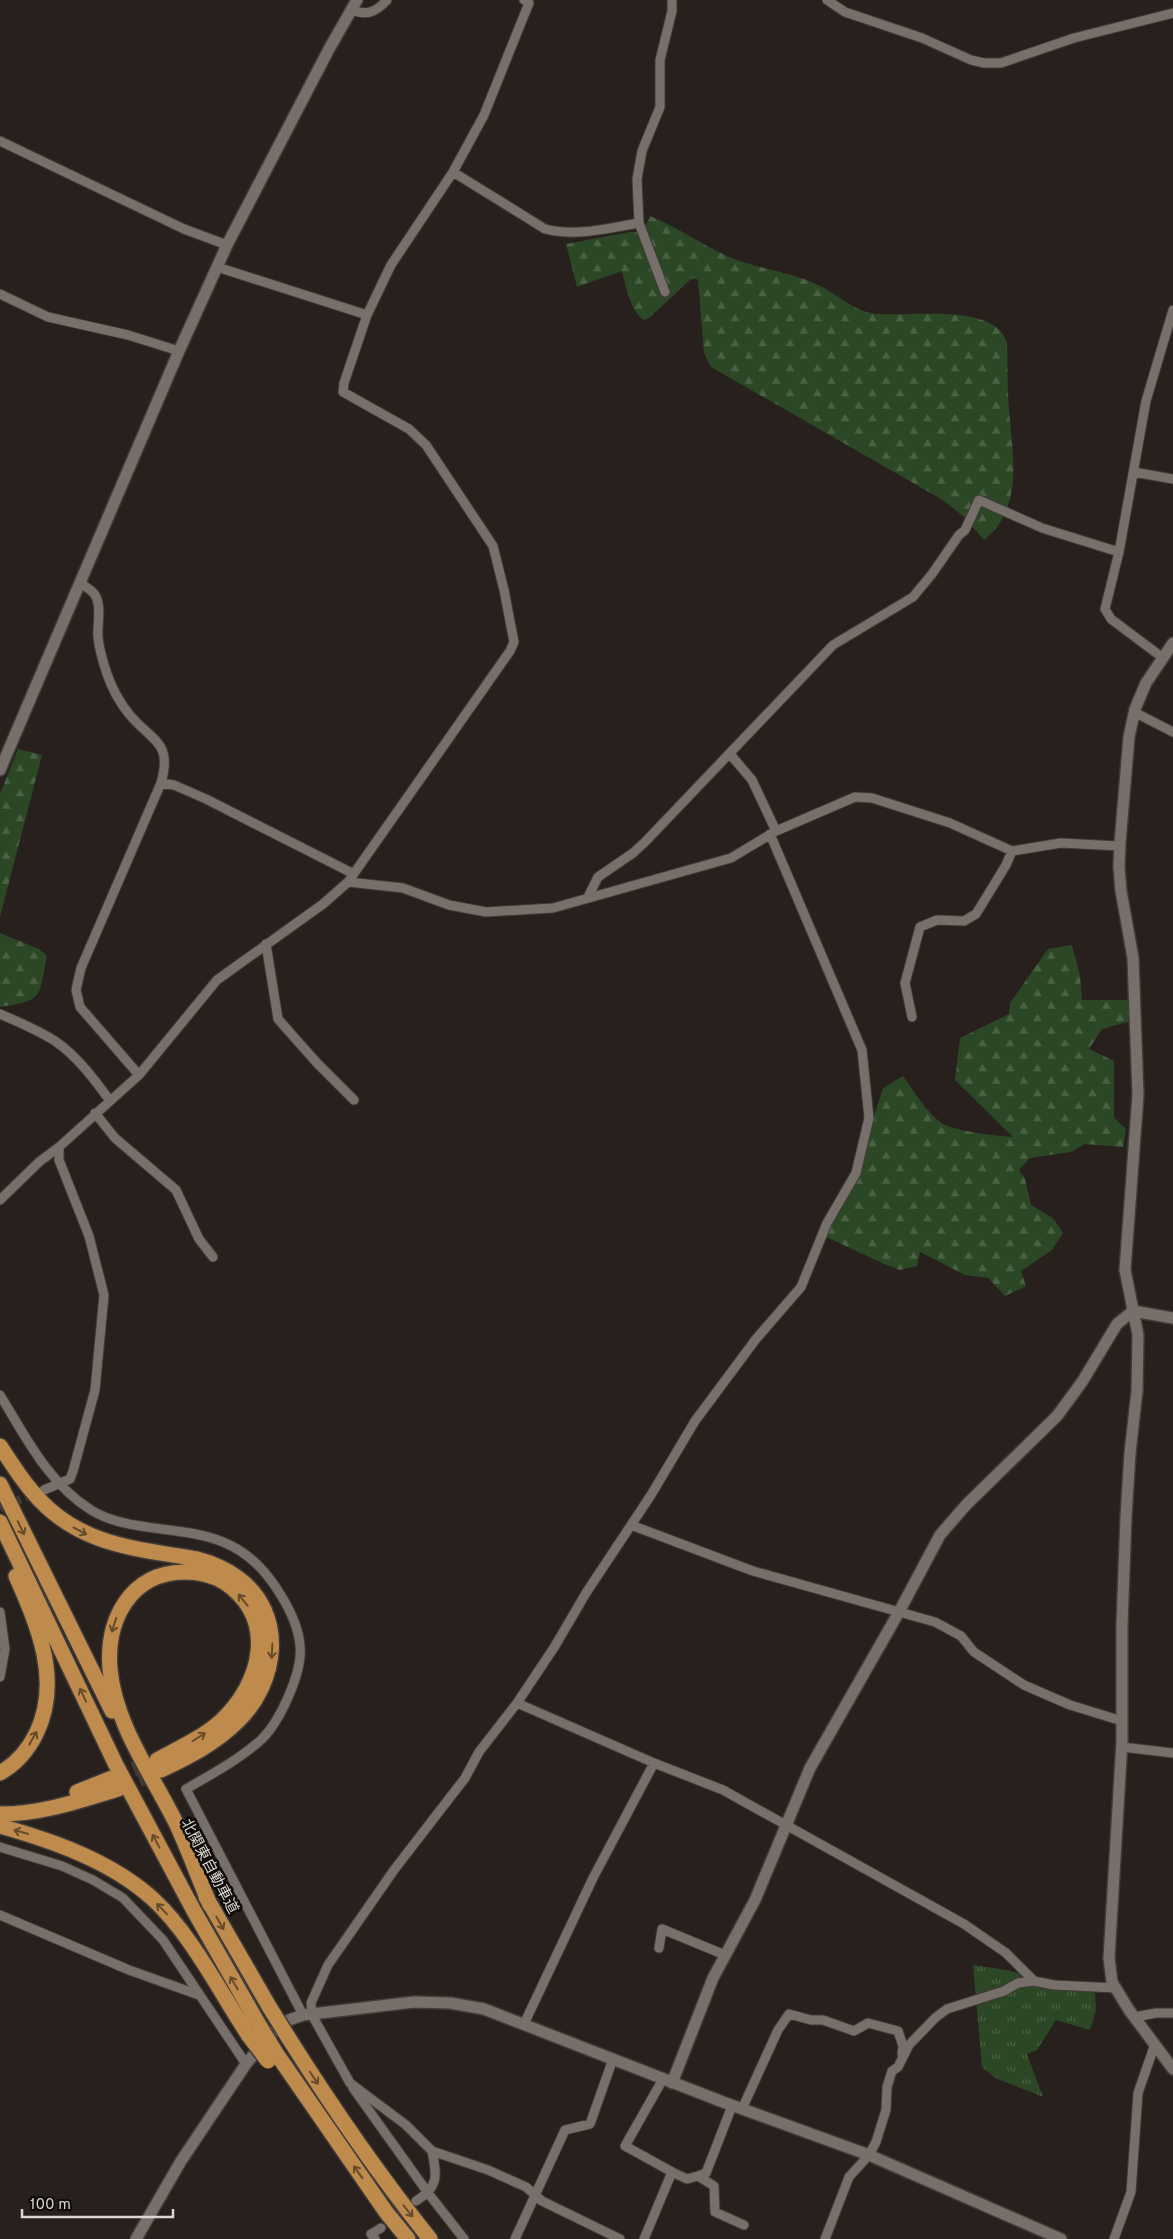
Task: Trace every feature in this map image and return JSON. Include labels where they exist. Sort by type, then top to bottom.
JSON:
[{"type":"highway","points":[[0,1446],[32,1492],[67,1524],[107,1543],[212,1563],[238,1578],[259,1600],[270,1628],[272,1643],[268,1673],[259,1693],[239,1721],[221,1736],[197,1752],[159,1765],[220,1722],[243,1696],[257,1662],[258,1630],[253,1615],[236,1592],[223,1582],[207,1575],[172,1572],[141,1585],[130,1595],[117,1616],[110,1639],[109,1655],[113,1686],[122,1718],[176,1822],[210,1904]]},
{"type":"highway","name":"北関東自動車道","points":[[0,1484],[175,1839],[210,1904],[288,2038],[351,2133],[400,2202],[430,2239]]},
{"type":"highway","points":[[0,1522],[116,1765],[198,1919],[254,2030]]},
{"type":"highway","points":[[0,1542],[37,1626],[45,1656],[47,1680],[44,1713],[33,1740],[16,1762],[0,1773]]},
{"type":"highway","points":[[0,1804],[28,1803],[53,1799],[115,1784],[56,1808],[32,1813],[0,1814]]},
{"type":"highway","points":[[0,1826],[44,1838],[96,1862],[135,1884],[153,1900],[185,1937],[386,2212],[408,2239]]},
{"type":"street","points":[[0,770],[179,351],[227,245],[329,49],[355,5],[362,14],[369,14],[387,0]]},
{"type":"street","points":[[0,1200],[39,1162],[59,1147],[139,1075],[217,980],[323,904],[350,879],[510,651],[514,642],[493,546],[426,445],[409,429],[343,392],[344,383],[367,315],[391,265],[453,172],[484,115],[529,3],[524,0]]},
{"type":"street","points":[[665,292],[639,222],[637,179],[642,151],[660,107],[660,60],[672,11],[672,0]]},
{"type":"street","points":[[827,0],[852,15],[922,38],[971,60],[984,63],[1001,63],[1074,38],[1173,13]]},
{"type":"street","points":[[0,141],[184,229],[227,245]]},
{"type":"street","points":[[453,172],[544,229],[558,232],[589,231],[639,222]]},
{"type":"street","points":[[217,267],[367,315]]},
{"type":"street","points":[[0,294],[48,317],[128,335],[179,351]]},
{"type":"street","points":[[1163,658],[1111,619],[1105,609],[1119,552],[1146,401],[1173,310]]},
{"type":"street","points":[[1134,472],[1173,478]]},
{"type":"street","points":[[588,897],[598,877],[645,842],[833,645],[912,596],[932,574],[959,535],[965,530],[979,500],[1042,528],[1119,552]]},
{"type":"street","points":[[80,584],[91,590],[97,599],[98,637],[101,655],[117,695],[130,715],[163,748],[165,763],[161,783],[81,968],[76,990],[80,1007],[139,1075]]},
{"type":"street","points":[[1173,643],[1146,683],[1134,712],[1128,737],[1120,846],[1121,891],[1133,958],[1138,1086],[1125,1270],[1138,1335],[1137,1392],[1130,1453],[1126,1517],[1122,1624],[1122,1747],[1109,1958],[1112,1982],[1173,2069]]},
{"type":"street","points":[[1134,712],[1173,732]]},
{"type":"street","points":[[308,2015],[311,2003],[328,1965],[394,1870],[465,1778],[479,1752],[517,1702],[555,1646],[586,1593],[631,1525],[695,1421],[756,1339],[801,1286],[827,1223],[856,1174],[869,1118],[862,1050],[752,780],[730,754]]},
{"type":"street","points":[[161,783],[174,785],[206,799],[350,872],[350,879]]},
{"type":"street","points":[[350,879],[402,888],[449,905],[486,912],[553,908],[732,858],[773,833],[855,797],[872,798],[950,823],[1012,851],[1061,843],[1120,846]]},
{"type":"street","points":[[912,1017],[905,983],[920,927],[937,920],[964,921],[976,914],[1006,865],[1012,851]]},
{"type":"street","points":[[266,944],[278,1019],[286,1030],[354,1100]]},
{"type":"street","points":[[0,1014],[36,1029],[58,1043],[88,1073],[110,1101]]},
{"type":"street","points":[[95,1113],[115,1138],[176,1190],[199,1239],[213,1257]]},
{"type":"street","points":[[44,1490],[70,1479],[87,1425],[95,1390],[104,1295],[89,1236],[59,1160],[59,1147]]},
{"type":"street","points":[[902,2059],[903,2046],[898,2031],[868,2023],[854,2031],[823,2020],[811,2020],[788,2014],[737,2108],[706,2173],[687,2179],[625,2146],[668,2081],[713,1978],[755,1900],[810,1768],[823,1742],[945,1530],[966,1506],[1057,1416],[1082,1382],[1117,1324],[1133,1311],[1173,1318]]},
{"type":"street","points":[[0,1395],[49,1472],[91,1510],[107,1517],[127,1522],[193,1533],[221,1541],[239,1549],[256,1562],[268,1575],[292,1613],[301,1647],[294,1684],[281,1713],[262,1738],[220,1770],[186,1789],[308,2015],[350,2083],[428,2193],[464,2239]]},
{"type":"street","points":[[631,1525],[753,1571],[935,1622],[961,1636],[974,1652],[1024,1685],[1070,1705],[1122,1720]]},
{"type":"street","points":[[0,1612],[4,1649],[0,1674]]},
{"type":"street","points":[[517,1702],[654,1763],[723,1790],[964,1924],[1006,1953],[1034,1981]]},
{"type":"street","points":[[1122,1747],[1173,1753]]},
{"type":"street","points":[[524,2024],[593,1878],[654,1763]]},
{"type":"street","points":[[0,1847],[62,1866],[93,1880],[123,1898],[163,1940],[246,2064]]},
{"type":"street","points":[[0,1915],[129,1970],[199,1996]]},
{"type":"street","points":[[659,1948],[662,1929],[725,1954]]},
{"type":"street","points":[[825,2239],[849,2177],[869,2155],[876,2142],[886,2110],[887,2086],[892,2071],[898,2067],[909,2045],[923,2028],[946,2009],[1004,1991],[1018,1983],[1034,1981],[1054,1985],[1116,1988]]},
{"type":"street","points":[[136,2239],[181,2161],[246,2064],[270,2035],[289,2020],[308,2015],[414,2002],[450,2003],[484,2009],[737,2108],[869,2155],[1060,2239]]},
{"type":"street","points":[[1135,2017],[1156,2013],[1173,2013]]},
{"type":"street","points":[[1114,2239],[1130,2192],[1138,2093],[1155,2044]]},
{"type":"street","points":[[515,2239],[565,2130],[590,2124],[613,2060]]},
{"type":"street","points":[[350,2083],[406,2124],[432,2151],[488,2170],[526,2187],[542,2201],[620,2239]]},
{"type":"street","points":[[416,2201],[428,2193],[434,2185],[436,2172],[432,2151]]},
{"type":"street","points":[[644,2239],[672,2172],[674,2173]]},
{"type":"street","points":[[698,2176],[714,2186],[715,2212],[744,2224]]},
{"type":"street","points":[[375,2239],[371,2234],[381,2228]]},
{"type":"green space","points":[[650,216],[727,256],[807,280],[825,288],[864,311],[886,314],[947,314],[967,316],[985,321],[999,330],[1007,343],[1008,400],[1013,479],[1011,496],[1006,512],[997,527],[984,540],[962,515],[941,499],[711,367],[704,353],[698,280],[695,278],[690,280],[649,318],[644,320],[635,311],[622,271],[577,287],[566,244],[630,232],[643,232]]},
{"type":"green space","points":[[18,749],[42,755],[0,917],[0,794]]},
{"type":"green space","points":[[0,933],[39,949],[47,956],[37,995],[25,1002],[0,1007]]},
{"type":"green space","points":[[1072,945],[1080,976],[1082,1000],[1135,1000],[1135,1020],[1102,1029],[1089,1049],[1114,1061],[1114,1118],[1126,1129],[1123,1147],[1085,1144],[1071,1152],[1030,1158],[1019,1170],[1025,1179],[1031,1205],[1053,1218],[1063,1233],[1052,1250],[1021,1271],[1026,1286],[1005,1296],[988,1278],[965,1275],[920,1252],[917,1266],[900,1270],[822,1235],[856,1173],[883,1088],[903,1076],[925,1106],[940,1122],[954,1128],[1013,1137],[955,1080],[960,1038],[1009,1014],[1010,1003],[1048,949]]},
{"type":"green space","points":[[973,1965],[1006,1970],[1095,1993],[1096,2010],[1090,2030],[1056,2020],[1037,2050],[1027,2054],[1043,2097],[995,2078],[982,2067]]},
{"type":"tunnel","points":[[0,1508],[36,1493]]},
{"type":"tunnel","points":[[112,1778],[157,1760]]},
{"type":"tunnel","points":[[118,1789],[161,1770]]}]
